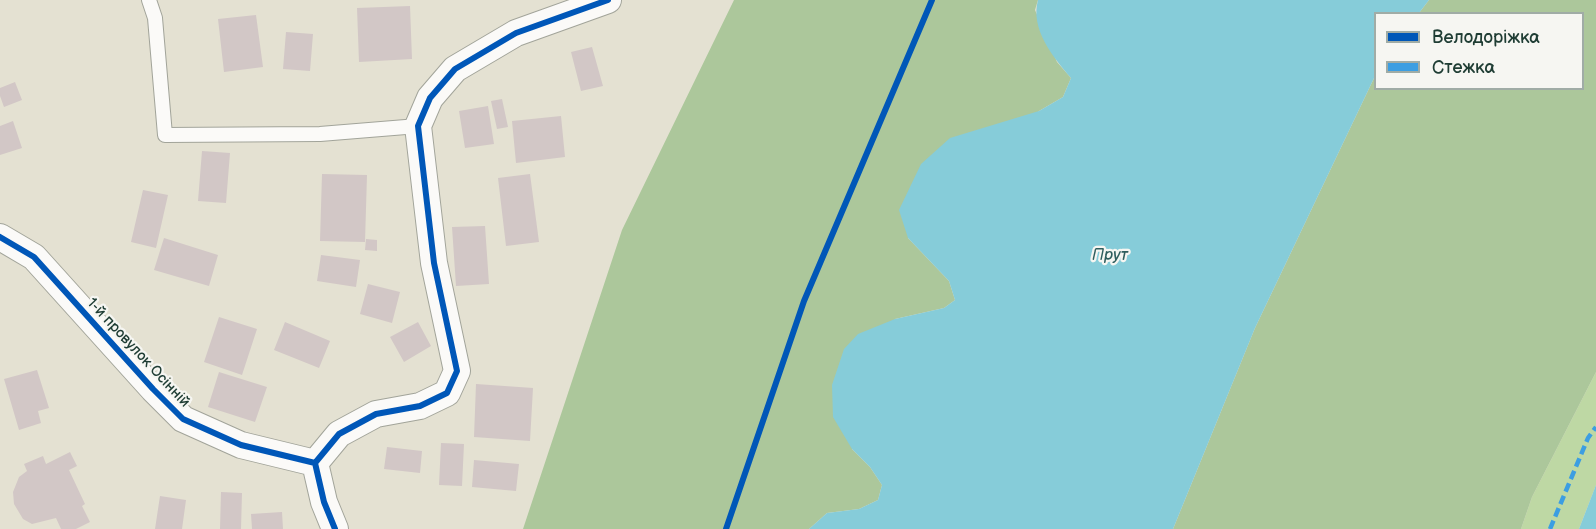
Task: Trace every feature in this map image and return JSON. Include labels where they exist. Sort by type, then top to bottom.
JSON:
[{"type":"street","points":[[335,529],[324,502],[315,463],[339,434],[376,414],[420,406],[447,393],[457,371],[434,263],[418,126],[430,98],[455,69],[516,33],[608,0]]},
{"type":"street","name":"1-й провулок Осінній","points":[[0,237],[34,257],[183,419],[241,445],[315,463]]},
{"type":"lane","points":[[149,0],[155,18],[165,135],[320,134],[418,126]]},
{"type":"green space","points":[[734,0],[1038,0],[1035,10],[1057,62],[1071,78],[1063,97],[1039,111],[908,238],[949,281],[955,300],[944,308],[895,319],[852,449],[870,467],[882,485],[878,500],[859,509],[827,513],[809,529],[523,529],[622,230]]},
{"type":"green space","points":[[1429,0],[1596,0],[1596,372],[1532,497],[1521,529],[1173,529],[1255,328],[1374,78],[1374,90],[1584,90],[1584,12],[1420,12]]},
{"type":"green space","points":[[1596,372],[1596,485],[1579,529],[1521,529],[1532,497]]},
{"type":"water","name":"Прут","points":[[1038,0],[1429,0],[1420,12],[1374,12],[1374,78],[1255,328],[1173,529],[809,529],[827,513],[859,509],[878,500],[882,485],[870,467],[852,449],[833,417],[832,385],[844,349],[858,334],[895,319],[944,308],[955,300],[949,281],[908,238],[899,210],[921,164],[950,138],[1039,111],[1063,97],[1071,78],[1045,42],[1040,32],[1036,11]]},
{"type":"water","points":[[1596,485],[1596,529],[1579,529]]},
{"type":"building","points":[[410,6],[412,59],[359,62],[357,8]]},
{"type":"building","points":[[256,15],[263,67],[224,72],[218,19]]},
{"type":"building","points":[[286,32],[313,34],[310,71],[283,69]]},
{"type":"building","points":[[592,47],[603,86],[581,91],[571,52]]},
{"type":"building","points":[[15,82],[22,100],[4,107],[0,88]]},
{"type":"building","points":[[502,99],[508,127],[497,129],[491,101]]},
{"type":"building","points":[[488,106],[494,144],[465,148],[459,111]]},
{"type":"building","points":[[561,116],[565,157],[516,163],[512,121]]},
{"type":"building","points":[[13,121],[22,148],[0,155],[0,126]]},
{"type":"building","points":[[202,151],[230,153],[226,203],[198,201]]},
{"type":"building","points":[[322,174],[367,175],[365,242],[320,241]]},
{"type":"building","points":[[530,174],[539,242],[506,246],[498,178]]},
{"type":"building","points":[[143,190],[168,195],[156,248],[131,242]]},
{"type":"building","points":[[485,226],[489,284],[456,286],[452,227]]},
{"type":"building","points":[[164,238],[218,255],[209,286],[154,270]]},
{"type":"building","points":[[366,239],[377,240],[377,251],[365,250]]},
{"type":"building","points":[[321,255],[360,260],[356,287],[317,281]]},
{"type":"building","points":[[368,284],[400,292],[392,323],[360,314]]},
{"type":"building","points":[[219,317],[257,329],[242,375],[204,362]]},
{"type":"building","points":[[285,322],[330,341],[319,368],[274,350]]},
{"type":"building","points":[[418,322],[431,346],[404,362],[390,337]]},
{"type":"building","points":[[37,370],[49,408],[38,411],[41,423],[19,430],[4,379]]},
{"type":"building","points":[[219,372],[267,387],[255,422],[208,407]]},
{"type":"building","points":[[476,384],[533,388],[530,441],[474,437]]},
{"type":"building","points":[[441,443],[464,444],[462,486],[439,485]]},
{"type":"building","points":[[387,447],[422,451],[420,473],[384,469]]},
{"type":"building","points":[[70,452],[77,466],[69,470],[85,504],[82,506],[90,522],[76,529],[61,529],[56,518],[32,524],[23,519],[14,504],[13,492],[19,477],[27,471],[24,464],[43,456],[46,464]]},
{"type":"building","points":[[474,460],[519,464],[516,491],[472,487]]},
{"type":"building","points":[[221,492],[242,493],[241,529],[220,529]]},
{"type":"building","points":[[160,496],[186,500],[182,529],[155,529]]},
{"type":"building","points":[[282,512],[283,529],[252,529],[251,514]]},
{"type":"marked path","points":[[1550,529],[1588,438],[1596,427]]},
{"type":"cycle path","points":[[315,463],[339,434],[376,414],[420,406],[447,393],[457,371],[434,263],[418,126],[430,98],[455,69],[516,33],[608,0]]},
{"type":"cycle path","points":[[726,529],[804,301],[932,0]]},
{"type":"cycle path","points":[[0,237],[34,257],[183,419],[241,445],[315,463],[324,502],[335,529]]}]
